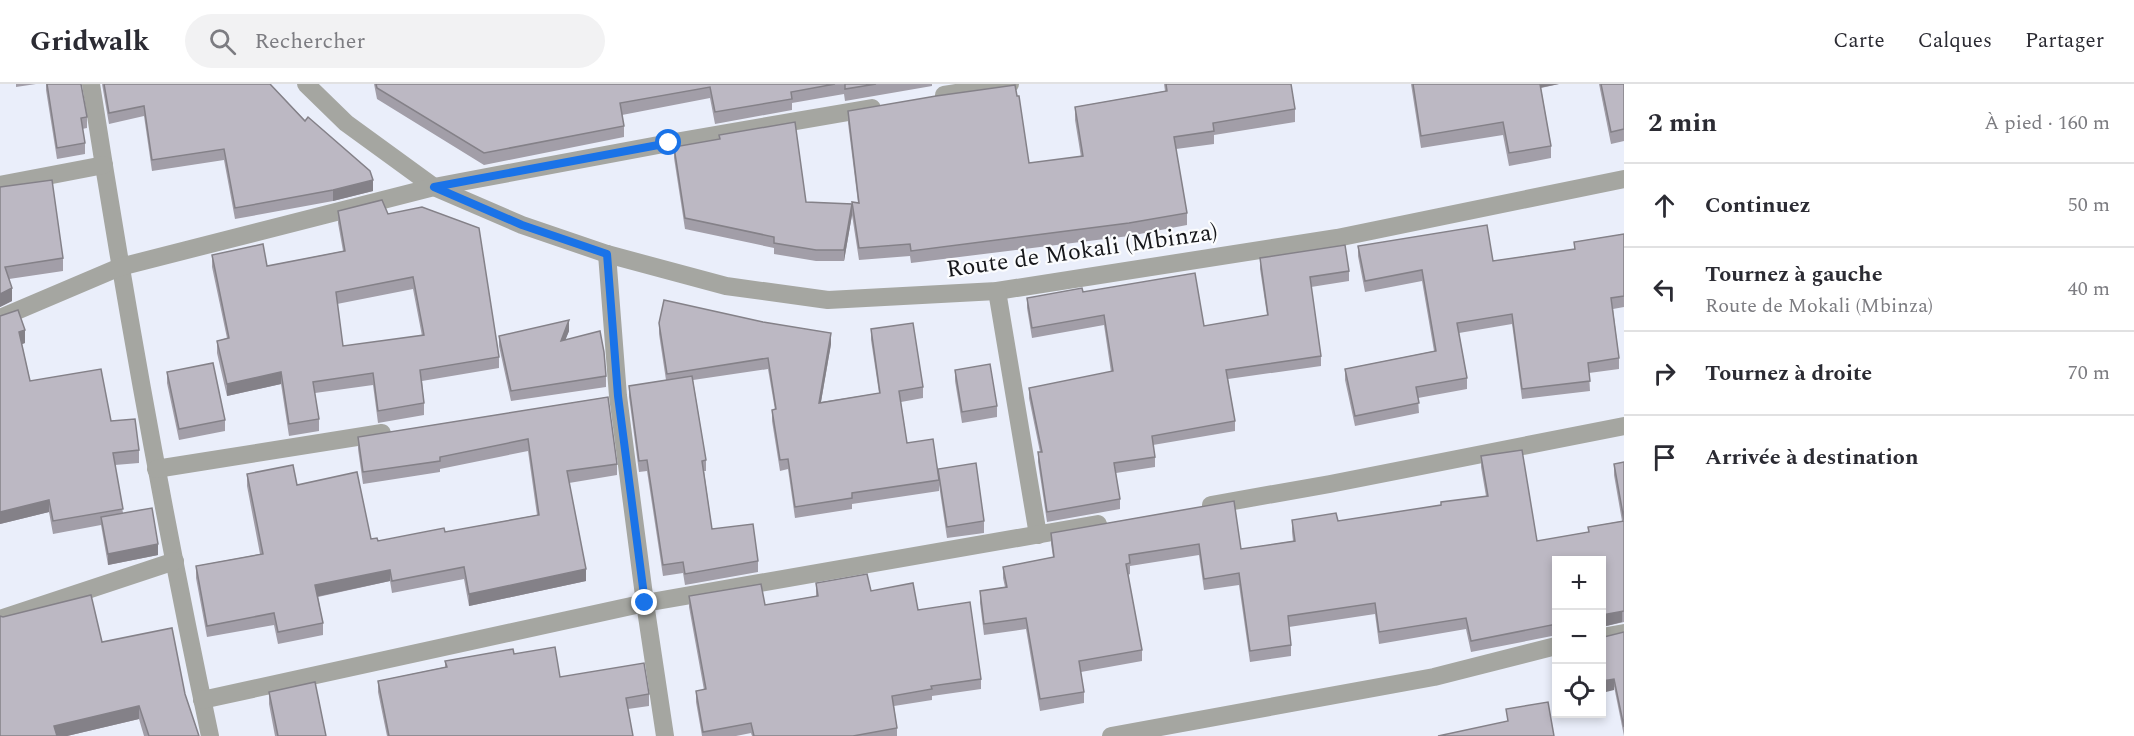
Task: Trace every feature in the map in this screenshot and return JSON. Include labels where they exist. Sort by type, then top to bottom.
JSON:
[{"type":"street","points":[[91,84],[120,267],[156,469],[210,736]]},
{"type":"street","name":"Route de Mokali (Mbinza)","points":[[306,84],[346,123],[434,187],[522,225],[607,254],[726,286],[828,300],[997,291],[1337,238],[1624,179]]},
{"type":"street","points":[[928,98],[1010,84]]},
{"type":"street","points":[[0,318],[120,267],[434,187],[893,104]]},
{"type":"street","points":[[0,185],[104,165]]},
{"type":"street","points":[[607,254],[612,397],[665,736]]},
{"type":"street","points":[[997,291],[1038,535]]},
{"type":"street","points":[[1190,509],[1624,426]]},
{"type":"street","points":[[156,469],[405,430]]},
{"type":"street","points":[[202,700],[645,603],[1120,521]]},
{"type":"street","points":[[0,619],[175,561]]},
{"type":"street","points":[[1606,636],[1624,633]]},
{"type":"street","points":[[1111,736],[1434,677],[1552,647]]},
{"type":"building","points":[[47,84],[81,84],[87,117],[81,118],[85,143],[57,148]]},
{"type":"building","points":[[104,84],[270,84],[305,121],[308,117],[370,171],[373,180],[333,190],[235,208],[224,149],[152,160],[144,106],[109,113]]},
{"type":"building","points":[[376,84],[835,84],[791,92],[792,99],[715,112],[710,87],[620,103],[624,126],[484,153],[377,88]]},
{"type":"building","points":[[845,84],[876,84],[845,89]]},
{"type":"building","points":[[1166,84],[1291,84],[1295,109],[1213,123],[1214,131],[1174,137],[1187,213],[1129,223],[911,251],[910,244],[859,248],[852,202],[859,203],[848,111],[1015,85],[1017,96],[1019,96],[1029,163],[1083,156],[1075,107],[1167,91]]},
{"type":"building","points":[[1413,84],[1540,84],[1551,146],[1509,153],[1503,122],[1421,136]]},
{"type":"building","points":[[1601,84],[1624,84],[1624,129],[1611,132]]},
{"type":"building","points":[[795,122],[806,202],[852,204],[844,250],[816,250],[774,243],[774,237],[685,218],[674,147],[720,139],[719,135]]},
{"type":"building","points":[[52,180],[63,258],[5,267],[12,288],[0,294],[0,187]]},
{"type":"building","points":[[382,200],[388,214],[422,207],[479,228],[499,357],[420,370],[424,403],[378,411],[373,373],[313,382],[319,419],[289,424],[281,372],[227,384],[217,341],[229,338],[212,255],[263,244],[267,266],[345,251],[338,211]],"holes":[[[413,277],[424,335],[343,346],[336,292]]]},
{"type":"building","points":[[1487,225],[1493,261],[1575,249],[1574,242],[1624,234],[1624,296],[1611,298],[1619,358],[1588,363],[1590,381],[1522,389],[1512,314],[1457,323],[1467,378],[1416,387],[1419,403],[1355,416],[1345,369],[1436,351],[1422,270],[1365,281],[1358,246]]},
{"type":"building","points":[[1345,245],[1349,271],[1310,277],[1321,356],[1226,370],[1235,421],[1152,436],[1155,457],[1114,463],[1120,499],[1047,512],[1038,452],[1042,452],[1029,388],[1113,371],[1104,315],[1032,328],[1027,298],[1082,288],[1083,292],[1195,273],[1204,326],[1268,315],[1260,258]]},
{"type":"building","points":[[664,300],[763,322],[831,333],[819,403],[880,393],[871,329],[913,323],[923,387],[899,391],[907,443],[933,439],[939,480],[852,493],[852,498],[795,507],[788,459],[780,460],[772,410],[776,409],[768,358],[667,374],[659,323]]},
{"type":"building","points":[[18,310],[25,330],[19,332],[30,381],[101,369],[111,421],[135,419],[139,450],[113,453],[123,509],[53,521],[49,500],[0,512],[0,316]]},
{"type":"building","points":[[569,320],[561,341],[600,331],[606,376],[511,391],[499,336]]},
{"type":"building","points":[[213,363],[225,420],[179,429],[167,372]]},
{"type":"building","points":[[990,364],[997,406],[962,412],[955,370]]},
{"type":"building","points":[[692,376],[706,460],[702,461],[712,529],[753,524],[758,561],[685,574],[683,562],[663,565],[647,460],[639,461],[629,386]]},
{"type":"building","points":[[608,397],[617,464],[567,471],[586,569],[469,594],[464,567],[392,581],[390,570],[315,585],[323,623],[278,632],[274,613],[207,626],[196,566],[263,554],[247,474],[293,465],[297,485],[357,472],[371,539],[377,538],[378,541],[444,528],[445,532],[539,515],[528,439],[440,457],[440,461],[363,472],[358,437]]},
{"type":"building","points":[[1522,450],[1537,541],[1589,532],[1588,527],[1624,521],[1624,611],[1606,614],[1606,556],[1552,556],[1552,625],[1471,641],[1466,618],[1379,632],[1375,603],[1288,616],[1291,645],[1250,651],[1239,573],[1204,579],[1199,544],[1129,555],[1130,563],[1126,564],[1142,650],[1079,661],[1084,692],[1040,699],[1026,618],[984,624],[980,591],[1007,587],[1003,567],[1054,557],[1051,533],[1234,501],[1241,549],[1295,541],[1292,520],[1336,513],[1338,521],[1441,505],[1441,502],[1488,496],[1481,456]]},
{"type":"building","points":[[1624,462],[1624,520],[1614,464]]},
{"type":"building","points":[[976,463],[984,521],[947,527],[938,469]]},
{"type":"building","points":[[152,508],[158,544],[108,554],[101,517]]},
{"type":"building","points":[[867,574],[871,591],[913,583],[918,610],[970,602],[981,679],[931,686],[932,689],[892,696],[897,728],[853,736],[754,736],[751,723],[703,732],[696,691],[706,689],[689,596],[761,584],[765,605],[818,596],[816,583]]},
{"type":"building","points":[[91,595],[102,642],[172,628],[185,694],[199,736],[149,736],[139,706],[54,726],[57,736],[0,736],[0,616]]},
{"type":"building","points":[[1624,632],[1624,727],[1614,679],[1606,680],[1606,636]]},
{"type":"building","points":[[555,647],[560,677],[644,663],[649,694],[626,698],[633,736],[389,736],[378,681],[447,667],[445,661],[513,649],[514,654]]},
{"type":"building","points":[[315,682],[326,736],[278,736],[269,692]]},
{"type":"building","points":[[1548,702],[1554,736],[1438,736],[1508,721],[1506,709]]},
{"type":"route","points":[[645,603],[618,396],[607,254],[522,225],[434,187],[669,143]]}]
